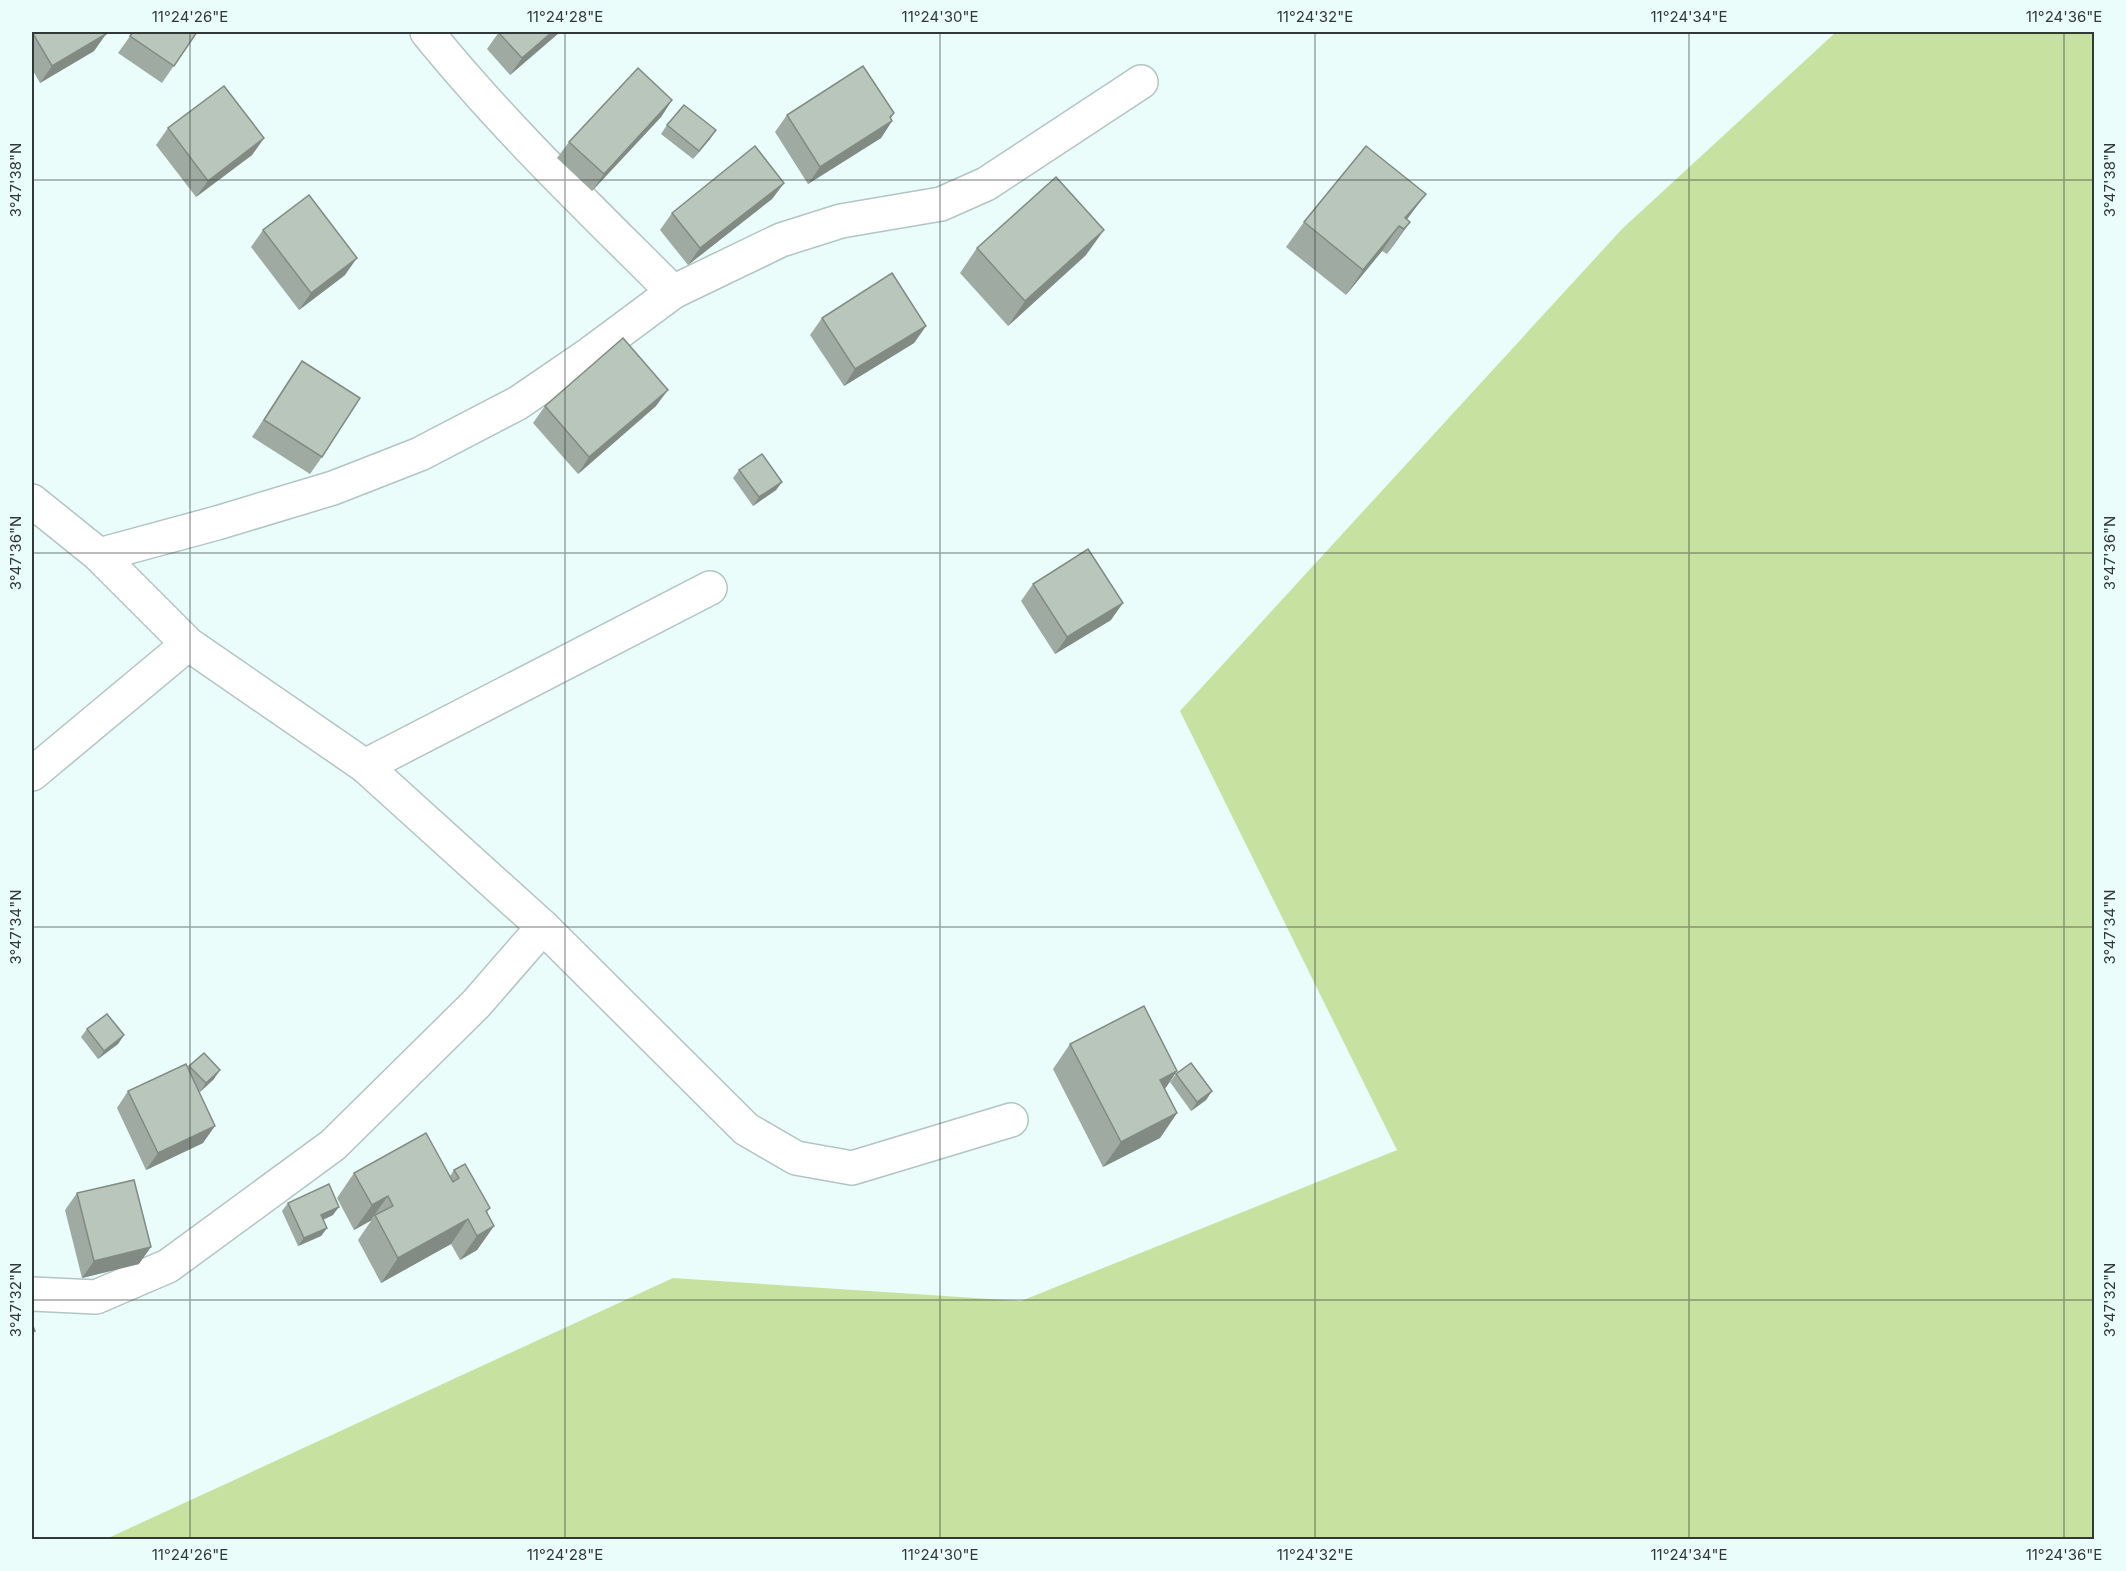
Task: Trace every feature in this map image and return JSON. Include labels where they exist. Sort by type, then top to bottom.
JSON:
[{"type":"street","points":[[427,32],[484,99],[673,292]]},
{"type":"street","points":[[99,555],[312,494],[420,454],[518,403],[591,353],[673,292],[781,240],[841,221],[941,204],[986,184],[1141,82]]},
{"type":"street","points":[[32,501],[99,555],[188,644],[365,766],[543,927],[746,1129],[796,1158],[852,1168],[1011,1120]]},
{"type":"street","points":[[365,766],[710,588]]},
{"type":"street","points":[[32,774],[188,644]]},
{"type":"street","points":[[32,1294],[96,1297],[168,1266],[333,1145],[476,1004],[543,927]]},
{"type":"green space","points":[[1836,32],[2094,32],[2094,1539],[106,1539],[673,1278],[1021,1301],[1397,1150],[1180,711],[1622,229]]},
{"type":"building","points":[[32,32],[104,32],[106,34],[52,66]]},
{"type":"building","points":[[133,32],[197,32],[174,66],[130,36]]},
{"type":"building","points":[[498,32],[552,32],[522,58]]},
{"type":"building","points":[[863,66],[894,113],[890,117],[892,121],[820,167],[787,115]]},
{"type":"building","points":[[638,68],[672,100],[604,174],[569,142]]},
{"type":"building","points":[[224,86],[264,138],[208,181],[168,128]]},
{"type":"building","points":[[684,105],[716,130],[699,151],[667,125]]},
{"type":"building","points":[[755,146],[784,183],[700,248],[672,213]]},
{"type":"building","points":[[1366,146],[1426,194],[1405,218],[1410,222],[1404,229],[1399,226],[1363,270],[1304,222]]},
{"type":"building","points":[[1056,177],[1104,230],[1025,301],[977,248]]},
{"type":"building","points":[[309,195],[357,258],[311,293],[263,230]]},
{"type":"building","points":[[892,273],[926,326],[855,369],[822,318]]},
{"type":"building","points":[[623,338],[668,390],[589,457],[545,406]]},
{"type":"building","points":[[302,361],[360,398],[322,457],[264,420]]},
{"type":"building","points":[[762,454],[782,482],[759,497],[739,470]]},
{"type":"building","points":[[1088,549],[1123,603],[1067,637],[1033,584]]},
{"type":"building","points":[[1144,1006],[1177,1071],[1160,1080],[1177,1113],[1121,1142],[1070,1044]]},
{"type":"building","points":[[107,1014],[124,1035],[104,1051],[87,1029]]},
{"type":"building","points":[[204,1053],[220,1070],[206,1083],[189,1066]]},
{"type":"building","points":[[1191,1063],[1212,1091],[1197,1102],[1176,1074]]},
{"type":"building","points":[[186,1064],[215,1126],[158,1153],[128,1091]]},
{"type":"building","points":[[426,1133],[453,1182],[459,1178],[454,1170],[465,1164],[490,1208],[486,1211],[494,1226],[477,1236],[468,1219],[398,1258],[375,1215],[393,1206],[388,1196],[372,1205],[354,1173]]},
{"type":"building","points":[[134,1180],[151,1247],[94,1261],[77,1193]]},
{"type":"building","points":[[329,1184],[339,1207],[321,1215],[327,1228],[304,1238],[288,1203]]}]
